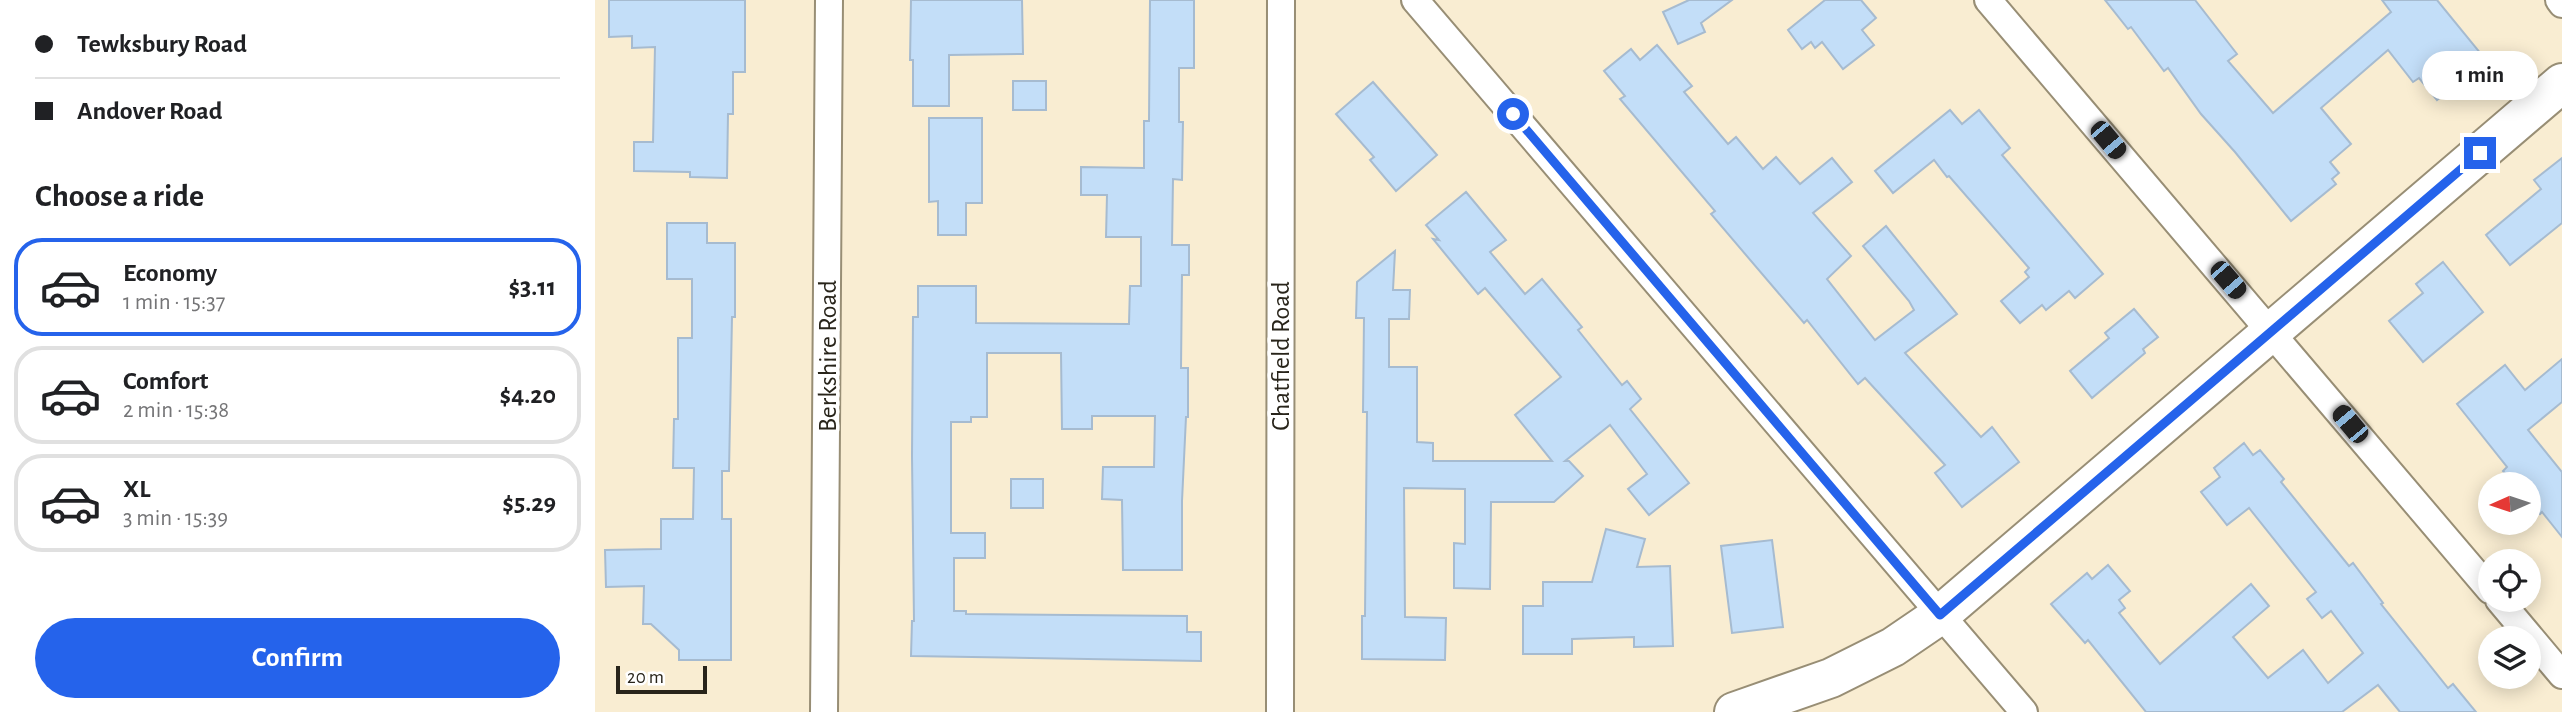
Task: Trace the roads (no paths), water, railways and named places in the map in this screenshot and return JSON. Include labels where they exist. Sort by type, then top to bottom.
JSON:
[{"type":"street","name":"Berkshire Road","points":[[824,712],[829,0]]},
{"type":"street","name":"Chatfield Road","points":[[1280,712],[1281,0]]},
{"type":"street","points":[[1415,0],[2024,712]]},
{"type":"street","points":[[1988,0],[2478,576]]},
{"type":"street","points":[[2559,0],[2562,4]]},
{"type":"street","points":[[1734,712],[1831,678],[1893,647],[1940,615],[2562,83]]},
{"type":"street","points":[[2509,612],[2562,675]]}]
